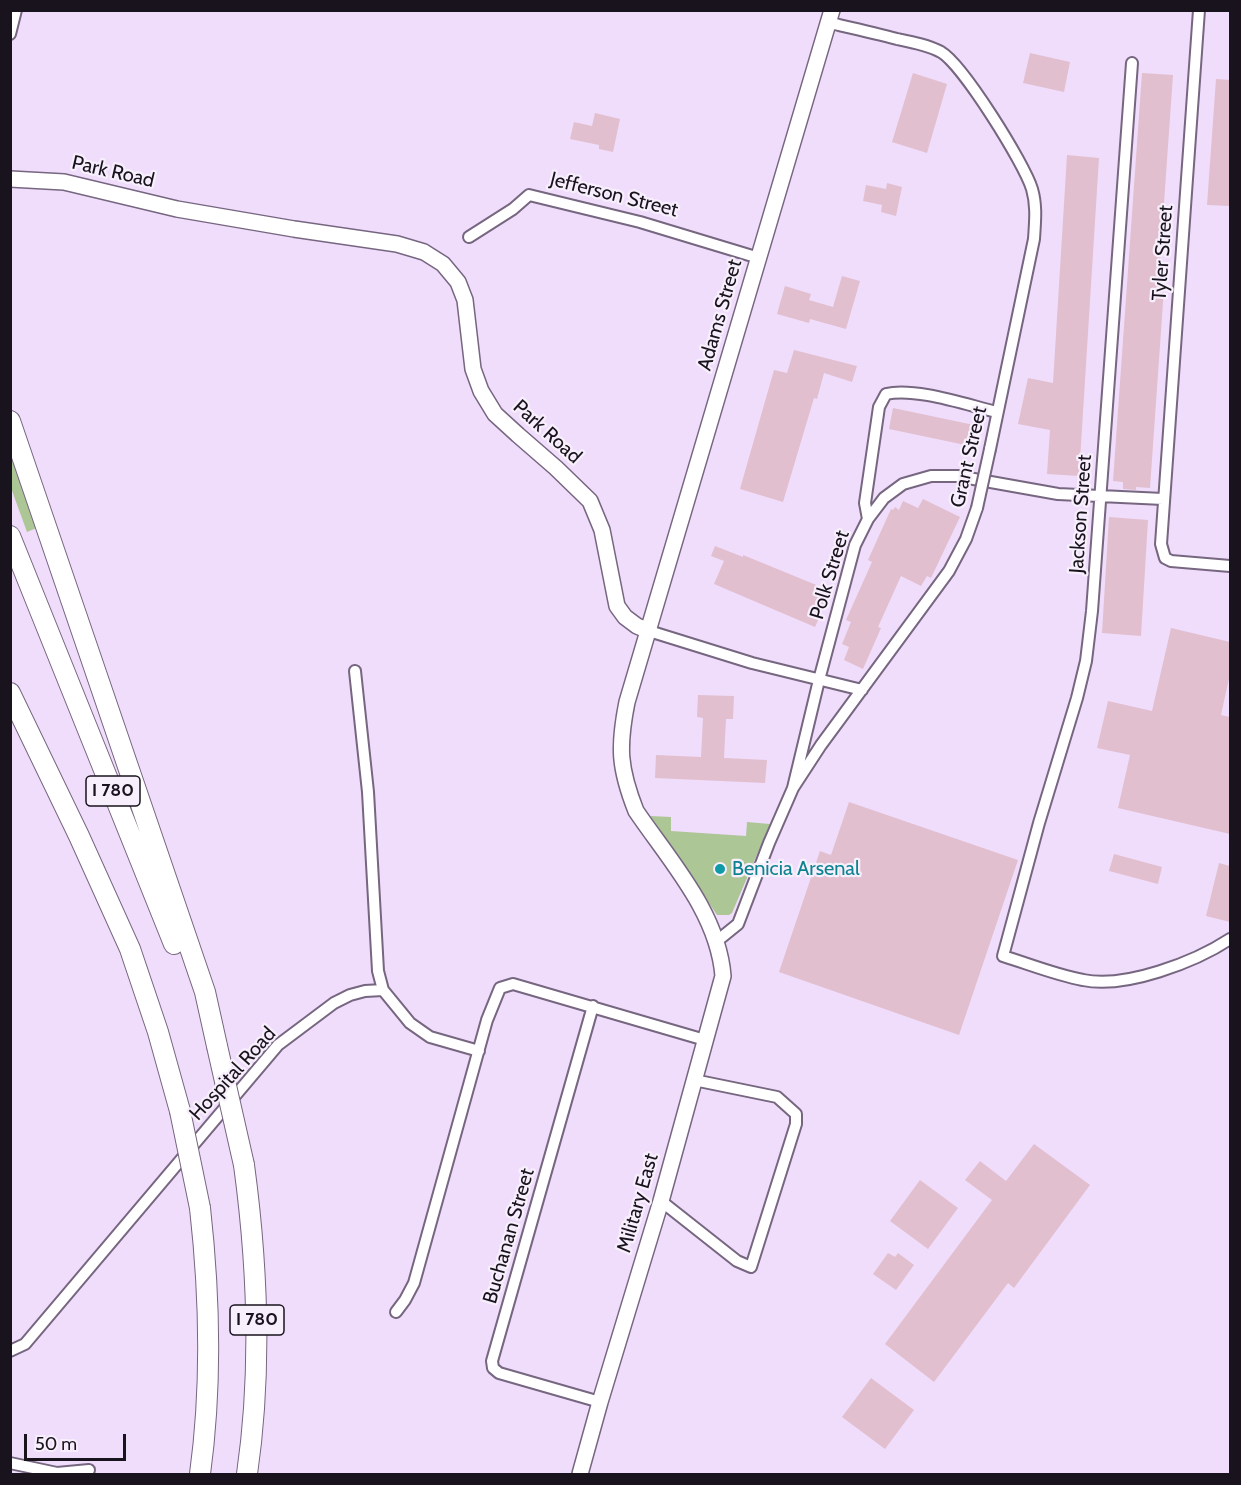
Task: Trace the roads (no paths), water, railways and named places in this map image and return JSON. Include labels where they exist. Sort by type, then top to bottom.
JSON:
[{"type":"highway","points":[[10,421],[205,992],[217,1046]]},
{"type":"highway","name":"I 780","points":[[10,536],[195,997],[217,1046],[244,1165],[252,1228],[257,1305],[256,1388],[247,1474]]},
{"type":"highway","name":"I 780","points":[[10,693],[130,949],[158,1032],[180,1111],[200,1208],[206,1259],[209,1324],[206,1411],[200,1474]]},
{"type":"street","points":[[10,34],[16,10]]},
{"type":"street","name":"Tyler Street","points":[[1163,499],[1199,10]]},
{"type":"street","name":"Adams Street","points":[[650,631],[831,16]]},
{"type":"street","name":"Grant Street","points":[[717,942],[738,924],[769,843],[794,788],[821,745],[949,571],[966,539],[977,508],[1034,239],[1036,213],[1032,190],[1023,168],[965,76],[949,57],[939,51],[831,16]]},
{"type":"street","name":"Jackson Street","points":[[1132,63],[1092,611],[1086,661],[1003,956],[1084,981],[1109,981],[1136,977],[1181,965],[1208,953],[1230,939]]},
{"type":"street","name":"Park Road","points":[[10,179],[64,182],[177,209],[398,244],[424,252],[443,264],[458,282],[465,300],[473,369],[481,391],[495,414],[590,501],[602,530],[617,606],[625,617],[637,626],[650,631],[752,663],[862,690]]},
{"type":"street","name":"Jefferson Street","points":[[469,237],[513,209],[529,195],[640,222],[759,258]]},
{"type":"street","points":[[868,519],[865,503],[879,407],[886,394],[916,393],[998,412]]},
{"type":"street","name":"Polk Street","points":[[794,788],[819,680],[855,545],[868,519],[884,498],[903,484],[931,476],[957,476],[1058,494],[1163,499]]},
{"type":"street","points":[[1163,499],[1161,544],[1165,558],[1171,561],[1230,566]]},
{"type":"street","points":[[650,631],[627,702],[620,735],[621,765],[636,811],[708,918],[717,942]]},
{"type":"street","points":[[355,671],[368,792],[378,970],[383,990],[402,1014],[430,1037],[479,1051]]},
{"type":"street","name":"Military East","points":[[580,1474],[661,1202],[723,976],[717,942]]},
{"type":"street","points":[[396,1312],[414,1283],[487,1020],[500,988],[513,984],[705,1040]]},
{"type":"street","name":"Hospital Road","points":[[10,1351],[25,1344],[278,1045],[334,1003],[365,990],[383,990]]},
{"type":"street","name":"Buchanan Street","points":[[593,1006],[492,1361],[499,1373],[600,1402]]},
{"type":"street","points":[[661,1202],[737,1261],[751,1267],[796,1124],[796,1113],[777,1097],[696,1074]]},
{"type":"street","points":[[10,1462],[57,1473],[89,1470]]},
{"type":"place","name":"Benicia Arsenal","points":[[720,869]]}]
